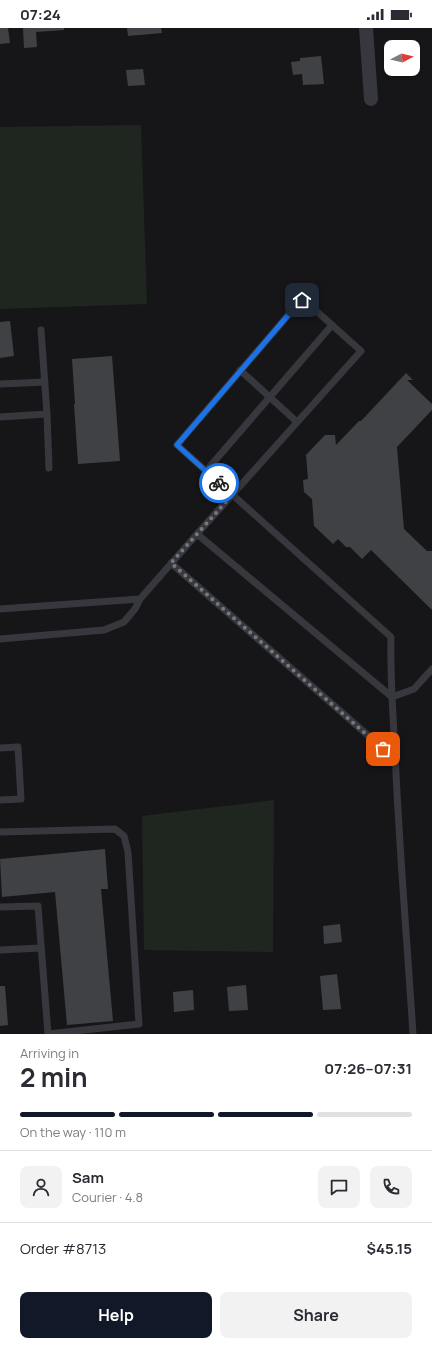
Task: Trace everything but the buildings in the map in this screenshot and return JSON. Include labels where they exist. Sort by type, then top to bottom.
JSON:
[{"type":"street","points":[[366,28],[371,99]]},
{"type":"lane","points":[[0,639],[104,630],[124,622],[140,599],[171,563],[233,494],[298,422],[361,351],[302,300],[240,370],[177,445],[233,494],[391,637],[395,759],[413,1034]]},
{"type":"lane","points":[[206,471],[332,325]]},
{"type":"lane","points":[[41,330],[49,468]]},
{"type":"lane","points":[[240,370],[298,422]]},
{"type":"lane","points":[[0,384],[45,382]]},
{"type":"lane","points":[[0,418],[47,414]]},
{"type":"lane","points":[[197,534],[392,697]]},
{"type":"lane","points":[[171,563],[395,759]]},
{"type":"lane","points":[[0,609],[140,599]]},
{"type":"lane","points":[[392,697],[414,689],[432,669]]},
{"type":"lane","points":[[0,748],[18,747],[21,799],[0,800]]},
{"type":"lane","points":[[0,832],[115,829],[124,836],[128,852],[139,1024],[48,1034],[38,906],[0,907]]},
{"type":"lane","points":[[0,950],[41,948]]},
{"type":"shaded area","points":[[141,125],[147,304],[0,309],[0,127]]},
{"type":"shaded area","points":[[274,800],[273,952],[144,950],[142,816]]},
{"type":"way so far","points":[[219,483],[233,494],[171,563],[383,749]]},
{"type":"route","points":[[219,483],[177,445],[302,300]]}]
